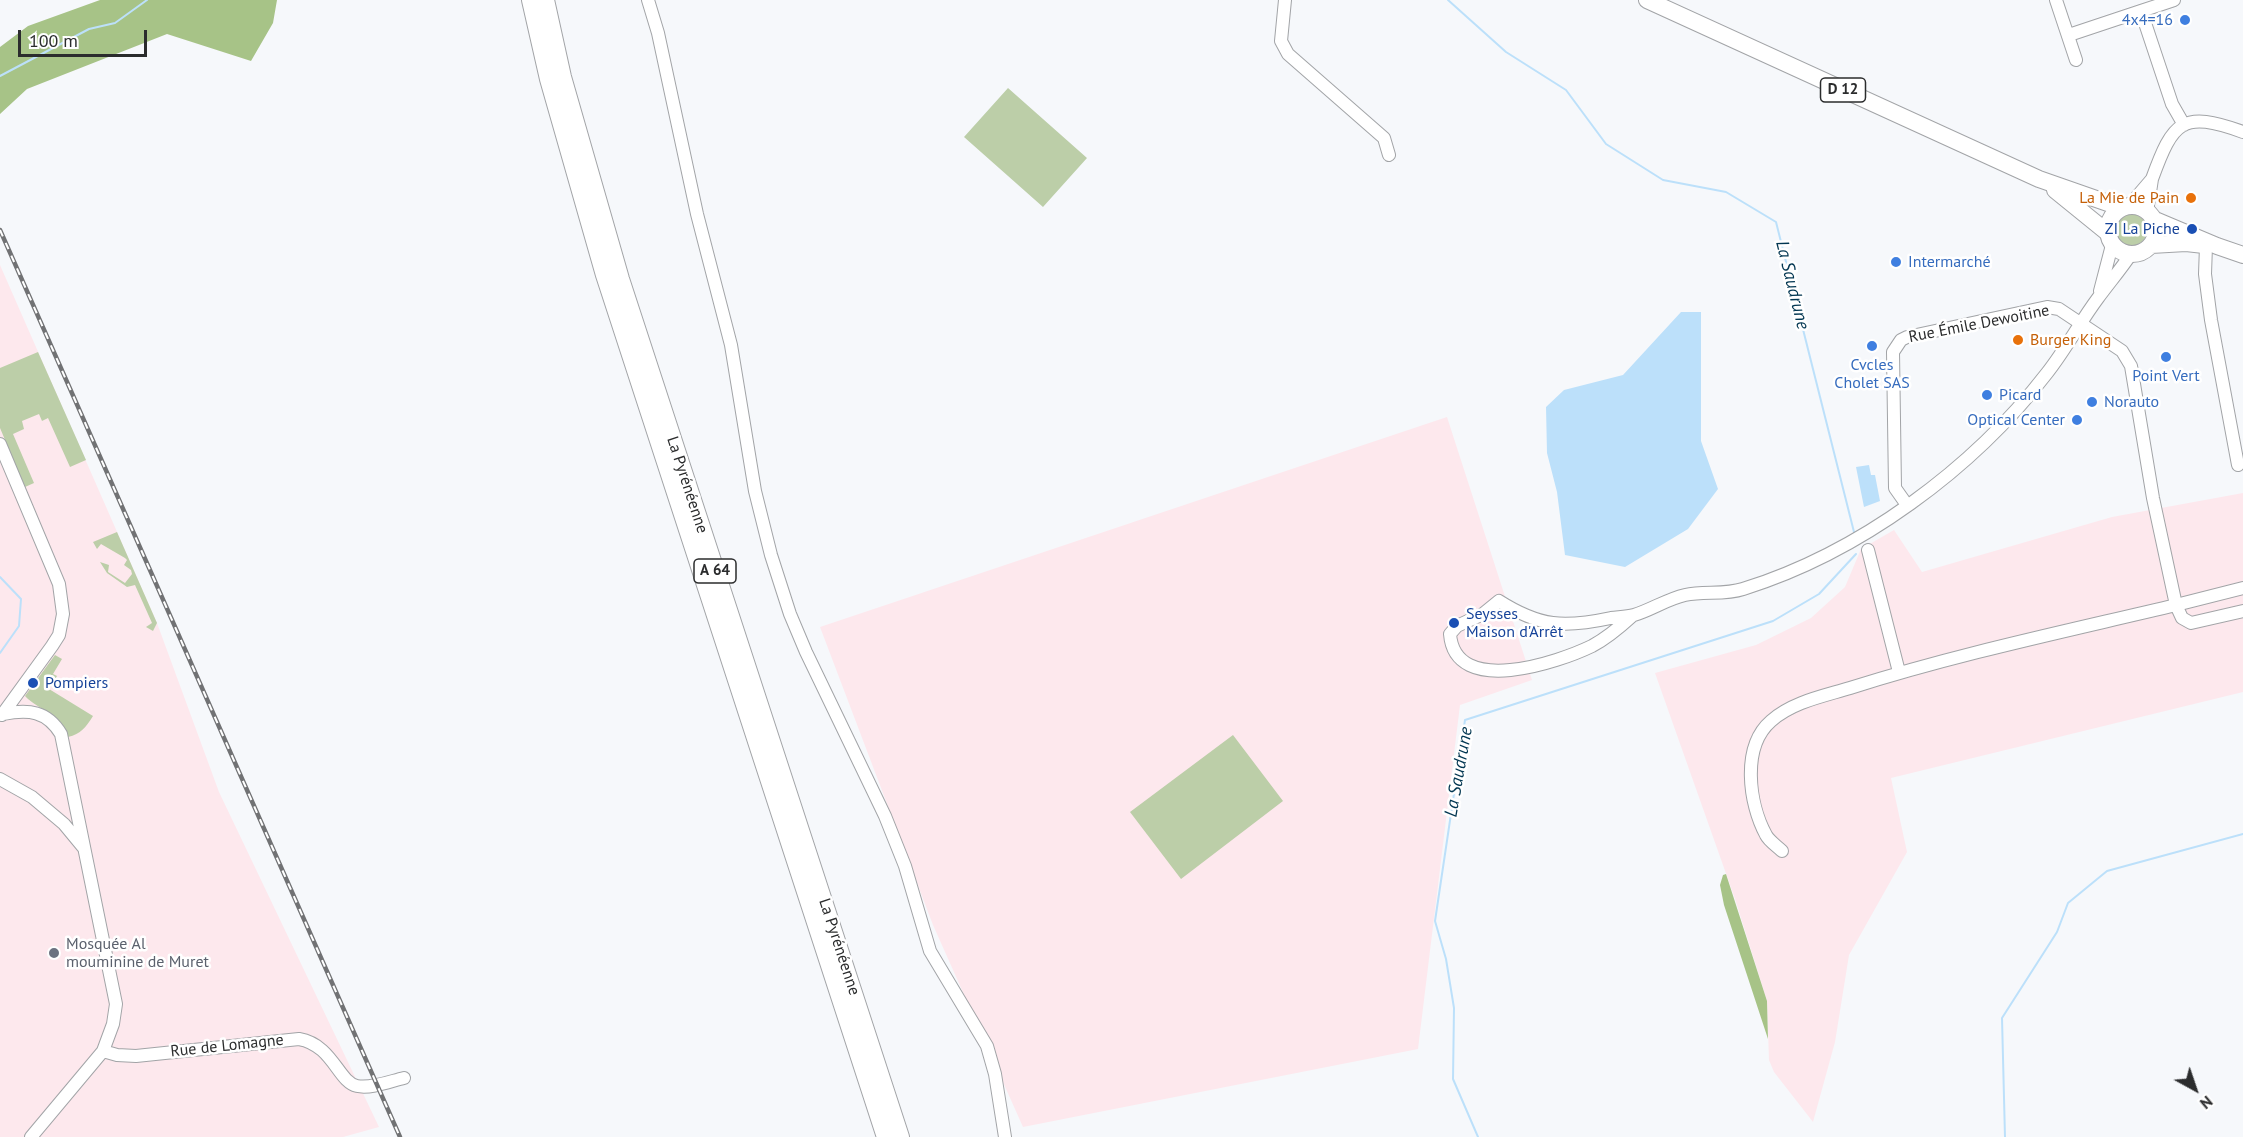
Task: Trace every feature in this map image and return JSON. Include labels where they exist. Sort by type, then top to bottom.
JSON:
[{"type":"highway","name":"La Pyrénéenne","points":[[531,0],[552,90],[604,275],[886,1137]]},
{"type":"highway","name":"La Pyrénéenne","points":[[545,0],[562,77],[620,279],[900,1137]]},
{"type":"main road","name":"D 12","points":[[1647,0],[2039,179],[2125,207]]},
{"type":"main road","name":"D 12","points":[[2039,179],[2065,197],[2110,239]]},
{"type":"main road","points":[[2211,246],[2150,215],[2141,208],[2125,207],[2111,218],[2110,239],[2117,250],[2131,254],[2139,253],[2151,245],[2187,243],[2211,246],[2243,255]]},
{"type":"main road","points":[[2150,215],[2155,235],[2151,245]]},
{"type":"street","points":[[648,0],[658,33],[697,214],[731,345],[755,491],[771,555],[790,614],[806,652],[885,816],[905,866],[930,951],[987,1046],[1005,1137]]},
{"type":"street","points":[[1285,0],[1281,41],[1288,54],[1384,138],[1389,155]]},
{"type":"street","points":[[2056,0],[2076,60]]},
{"type":"street","points":[[2069,35],[2174,0]]},
{"type":"street","points":[[2141,11],[2172,104],[2184,125]]},
{"type":"street","points":[[2150,215],[2152,179],[2164,145],[2169,138],[2184,125],[2205,120],[2243,132]]},
{"type":"street","points":[[2125,207],[2152,179]]},
{"type":"street","points":[[2097,298],[2110,239]]},
{"type":"street","points":[[2211,246],[2205,274],[2211,320],[2238,465]]},
{"type":"street","points":[[1632,616],[1617,630],[1593,645],[1549,663],[1517,669],[1485,671],[1471,666],[1460,657],[1451,643],[1450,634],[1457,626],[1483,614],[1499,601],[1513,610],[1550,624],[1580,625],[1632,616],[1683,595],[1741,590],[1825,555],[1907,505],[1959,465],[1999,427],[2048,373],[2097,298],[2131,254]]},
{"type":"street","name":"Rue Émile Dewoitine","points":[[1907,505],[1895,488],[1893,352],[1900,340],[2047,307],[2059,309],[2122,351],[2132,366],[2153,498],[2176,605]]},
{"type":"street","points":[[0,444],[59,584],[63,614],[59,635],[2,716]]},
{"type":"street","points":[[1868,550],[1899,672]]},
{"type":"street","points":[[1782,851],[1767,837],[1755,803],[1751,784],[1751,762],[1758,737],[1770,721],[1792,707],[1899,672],[2243,588]]},
{"type":"street","points":[[2176,605],[2182,618],[2192,623],[2243,611]]},
{"type":"street","points":[[2,716],[26,710],[36,712],[55,724],[61,734],[117,1004],[113,1024],[103,1051],[31,1137]]},
{"type":"street","points":[[0,779],[40,804],[64,824],[86,851]]},
{"type":"street","name":"Rue de Lomagne","points":[[103,1051],[117,1055],[136,1056],[299,1039],[310,1042],[323,1050],[334,1061],[347,1081],[354,1085],[362,1087],[404,1078]]},
{"type":"shaded area","points":[[0,265],[157,623],[219,792],[379,1127],[343,1137],[0,1137]]},
{"type":"shaded area","points":[[1447,417],[1532,680],[1460,705],[1418,1049],[1023,1127],[933,925],[820,627]]},
{"type":"shaded area","points":[[2243,493],[2243,692],[1891,778],[1907,852],[1849,955],[1835,1042],[1813,1122],[1774,1072],[1769,1060],[1767,1001],[1735,899],[1655,673],[1756,645],[1811,618],[1845,587],[1861,549],[1894,530],[1922,572],[2112,517]]},
{"type":"green space","points":[[100,0],[277,0],[273,23],[251,61],[167,34],[27,89],[0,114],[0,47],[28,26]]},
{"type":"green space","points":[[1008,88],[1087,158],[1043,207],[964,137]]},
{"type":"green space","points":[[2131,214],[2143,218],[2147,230],[2143,242],[2131,246],[2119,242],[2115,230],[2119,218]]},
{"type":"green space","points":[[38,352],[86,460],[70,467],[48,418],[42,421],[39,414],[22,421],[24,429],[13,434],[34,483],[25,487],[0,428],[0,368]]},
{"type":"green space","points":[[117,532],[157,623],[153,631],[146,627],[152,623],[135,585],[127,587],[107,573],[100,562],[109,565],[108,572],[125,583],[132,574],[131,570],[124,565],[127,560],[125,558],[101,544],[97,549],[93,542]]},
{"type":"green space","points":[[55,655],[62,659],[53,674],[57,676],[49,689],[93,716],[83,730],[68,737],[65,729],[55,717],[25,696]]},
{"type":"green space","points":[[1233,735],[1283,801],[1181,879],[1130,812]]},
{"type":"green space","points":[[1726,874],[1767,1001],[1768,1039],[1724,905],[1720,885],[1723,875]]},
{"type":"water","points":[[1681,312],[1701,312],[1701,441],[1718,489],[1688,529],[1625,567],[1565,555],[1557,492],[1547,453],[1546,407],[1564,390],[1623,375]]},
{"type":"water","points":[[1869,465],[1871,475],[1875,475],[1880,501],[1864,507],[1856,467]]},
{"type":"waterway","points":[[0,76],[89,29],[115,23],[147,0]]},
{"type":"waterway","name":"La Saudrune","points":[[1448,0],[1506,52],[1566,90],[1606,144],[1663,180],[1726,192],[1776,222],[1854,532]]},
{"type":"waterway","name":"La Saudrune","points":[[1478,1137],[1453,1079],[1454,1008],[1446,959],[1435,921],[1465,720],[1773,621],[1819,594],[1856,554]]},
{"type":"waterway","points":[[0,577],[21,599],[19,626],[0,653]]},
{"type":"waterway","points":[[2005,1137],[2002,1018],[2057,932],[2068,903],[2107,871],[2243,834]]},
{"type":"railway","points":[[0,230],[400,1137]]},
{"type":"place","name":"4x4=16","points":[[2185,20]]},
{"type":"place","name":"La Mie de Pain","points":[[2191,198]]},
{"type":"place","name":"ZI La Piche","points":[[2192,229]]},
{"type":"place","name":"Intermarché","points":[[1896,262]]},
{"type":"place","name":"Burger King","points":[[2018,340]]},
{"type":"place","name":"Cvcles Cholet SAS","points":[[1872,346]]},
{"type":"place","name":"Point Vert","points":[[2166,357]]},
{"type":"place","name":"Picard","points":[[1987,395]]},
{"type":"place","name":"Norauto","points":[[2092,402]]},
{"type":"place","name":"Optical Center","points":[[2077,420]]},
{"type":"place","name":"Seysses Maison d'Arrêt","points":[[1454,623]]},
{"type":"place","name":"Pompiers","points":[[33,683]]},
{"type":"place","name":"Mosquée Al mouminine de Muret","points":[[54,953]]}]
